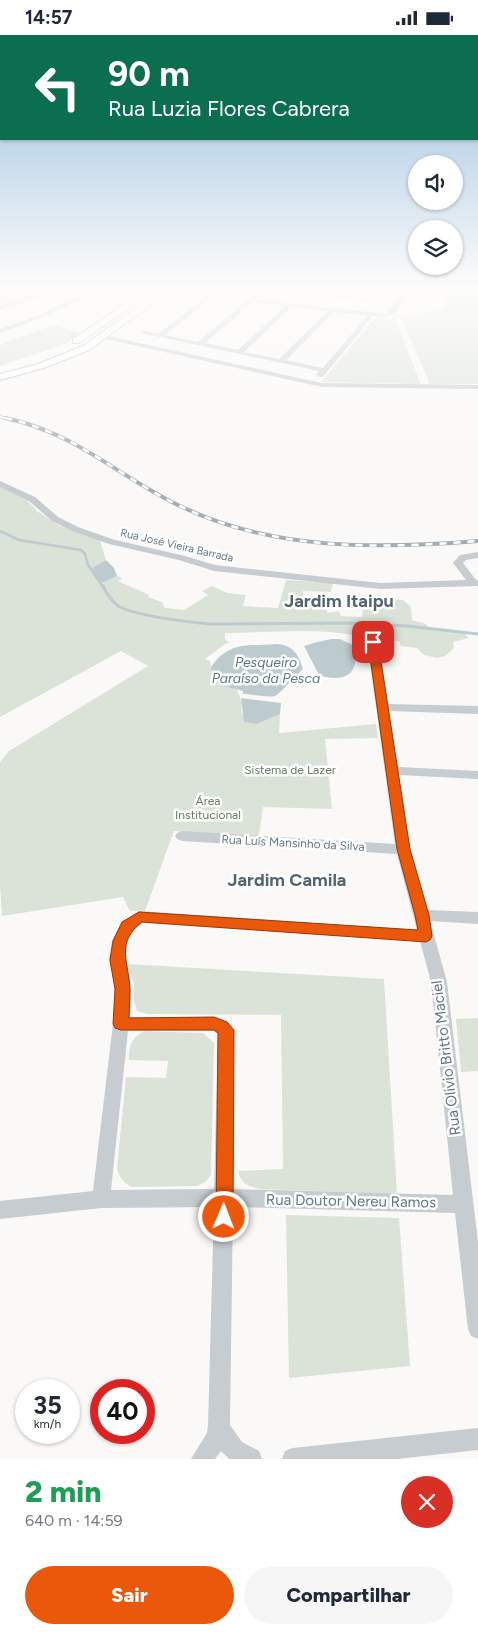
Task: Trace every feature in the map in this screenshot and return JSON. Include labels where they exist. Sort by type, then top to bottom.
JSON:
[{"type":"main road","points":[[0,369],[42,356]]},
{"type":"main road","points":[[0,377],[68,356]]},
{"type":"street","points":[[192,356],[334,386],[478,387]]},
{"type":"street","points":[[257,356],[324,370]]},
{"type":"street","points":[[280,361],[285,356]]},
{"type":"street","points":[[313,383],[336,356]]},
{"type":"street","name":"Rua José Vieira Barrada","points":[[0,484],[32,499],[55,519],[75,529],[112,542],[182,558],[214,568],[380,586],[476,583]]},
{"type":"street","points":[[476,583],[458,563],[463,557],[478,555]]},
{"type":"street","name":"Rua Olivio Britto Maciel","points":[[373,642],[403,849],[422,915],[438,982],[462,1204],[478,1329]]},
{"type":"street","points":[[382,707],[478,711]]},
{"type":"street","points":[[393,771],[478,775]]},
{"type":"street","name":"Rua Luís Mansinho da Silva","points":[[182,837],[403,849]]},
{"type":"street","points":[[422,915],[478,918]]},
{"type":"street","points":[[101,1199],[121,1024],[123,989],[117,960],[120,941],[127,926],[139,917],[426,936]]},
{"type":"street","points":[[121,1024],[214,1024],[226,1030],[225,1198],[220,1425],[217,1437],[202,1459]]},
{"type":"street","name":"Rua Doutor Nereu Ramos","points":[[0,1210],[101,1199],[225,1198],[462,1204]]},
{"type":"street","points":[[220,1425],[224,1439],[232,1448],[251,1459]]},
{"type":"street","points":[[294,1459],[478,1439]]},
{"type":"green space","points":[[0,356],[29,356],[0,366]]},
{"type":"green space","points":[[343,356],[410,356],[421,384],[323,382]]},
{"type":"green space","points":[[418,356],[478,356],[478,384],[430,384]]},
{"type":"green space","points":[[0,486],[27,500],[37,511],[60,526],[100,540],[106,560],[92,569],[102,583],[117,576],[123,578],[118,581],[149,595],[148,597],[162,602],[165,608],[184,610],[208,595],[202,591],[212,586],[227,593],[246,595],[243,606],[278,608],[286,580],[333,583],[331,592],[303,591],[304,601],[327,602],[327,613],[339,611],[341,616],[362,617],[363,608],[372,607],[369,599],[403,600],[411,607],[412,620],[426,624],[430,629],[463,632],[469,638],[453,642],[454,648],[445,656],[437,658],[424,655],[417,648],[401,646],[399,641],[339,633],[304,631],[225,633],[225,639],[229,643],[205,659],[210,661],[212,675],[228,688],[235,688],[241,700],[242,714],[257,724],[280,714],[279,733],[376,724],[378,738],[325,739],[332,809],[263,807],[259,836],[174,831],[145,911],[130,911],[123,897],[2,916],[0,885],[0,762],[9,751],[148,666],[121,651],[0,717]]},
{"type":"green space","points":[[126,964],[384,979],[397,1194],[260,1189],[246,1184],[241,1179],[238,1171],[283,1169],[281,1015],[147,1014],[137,1011],[133,998],[134,983]]},
{"type":"green space","points":[[478,1018],[478,1071],[461,1072],[456,1019]]},
{"type":"green space","points":[[144,1031],[203,1033],[214,1043],[211,1175],[205,1182],[197,1186],[131,1187],[122,1179],[118,1171],[126,1077],[166,1078],[168,1061],[129,1060],[132,1043]]},
{"type":"green space","points":[[286,1215],[399,1218],[410,1366],[289,1378]]},
{"type":"water","points":[[106,560],[114,568],[117,576],[102,583],[91,569]]},
{"type":"water","points":[[332,639],[340,639],[357,647],[356,660],[352,672],[344,677],[334,678],[319,675],[304,646]]},
{"type":"water","name":"Pesqueiro Paraíso da Pesca","points":[[277,644],[291,649],[299,659],[303,669],[275,696],[243,694],[243,691],[218,683],[212,674],[211,667],[225,652],[248,645]]},
{"type":"water","points":[[241,698],[281,703],[280,714],[257,724],[244,722]]},
{"type":"waterway","points":[[0,531],[19,540],[81,550],[85,554],[88,565],[103,587]]},
{"type":"waterway","points":[[103,586],[110,598],[120,607],[151,616],[188,622],[209,624],[352,623],[407,626],[478,634]]},
{"type":"railway","points":[[0,417],[5,418]]},
{"type":"railway","points":[[5,418],[10,419]]},
{"type":"railway","points":[[5,418],[54,434],[96,456],[136,482],[180,506],[215,521],[252,532],[289,539],[364,545],[440,544],[478,541]]},
{"type":"district","name":"Jardim Itaipu","points":[[339,601]]},
{"type":"district","name":"Jardim Camila","points":[[287,880]]},
{"type":"route","points":[[224,1217],[226,1030],[214,1024],[121,1024],[123,989],[117,960],[120,941],[127,926],[139,917],[426,936],[422,915],[403,849],[373,642]]},
{"type":"park label","name":"Sistema de Lazer","points":[[290,770]]},
{"type":"park label","name":"Área Institucional","points":[[208,808]]}]
